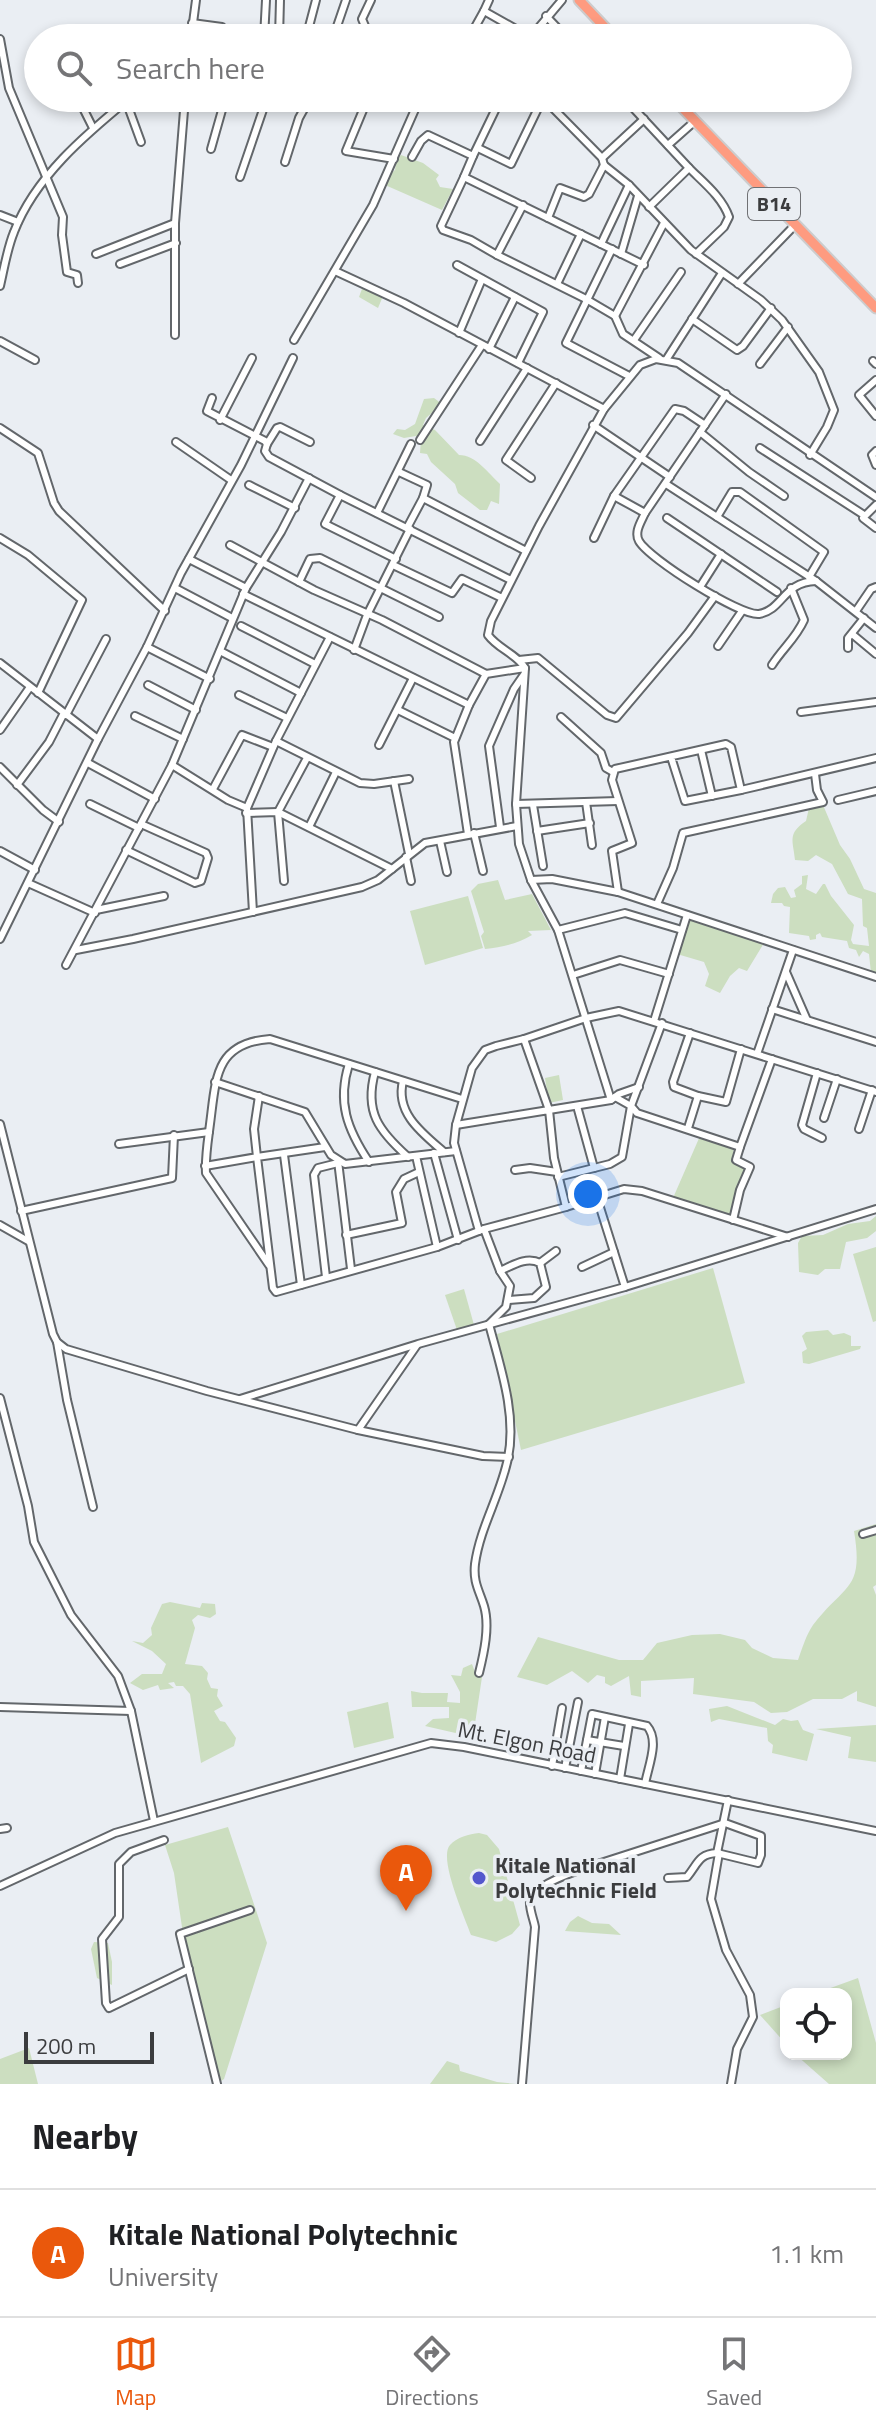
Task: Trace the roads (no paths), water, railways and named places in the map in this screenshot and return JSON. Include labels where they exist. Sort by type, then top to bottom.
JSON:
[{"type":"highway","points":[[579,0],[602,24]]},
{"type":"highway","name":"B14","points":[[686,112],[876,308]]},
{"type":"street","points":[[196,0],[192,23],[200,24]]},
{"type":"street","points":[[265,24],[266,0]]},
{"type":"street","points":[[279,24],[280,0]]},
{"type":"street","points":[[310,24],[316,0]]},
{"type":"street","points":[[338,24],[346,0]]},
{"type":"street","points":[[364,24],[362,19],[371,0]]},
{"type":"street","points":[[477,24],[489,0]]},
{"type":"street","points":[[540,24],[562,0]]},
{"type":"street","points":[[484,11],[506,24]]},
{"type":"street","points":[[546,16],[554,24]]},
{"type":"street","points":[[0,39],[1,58],[9,88],[65,222],[62,235],[67,272],[77,275],[78,283]]},
{"type":"street","points":[[85,112],[93,128]]},
{"type":"street","points":[[0,286],[18,222],[46,179],[93,128],[113,112]]},
{"type":"street","points":[[132,112],[141,142]]},
{"type":"street","points":[[175,335],[175,223],[184,112]]},
{"type":"street","points":[[211,149],[221,112]]},
{"type":"street","points":[[240,177],[262,112]]},
{"type":"street","points":[[285,162],[302,112]]},
{"type":"street","points":[[362,112],[346,151],[394,159]]},
{"type":"street","points":[[294,340],[373,205],[414,112]]},
{"type":"street","points":[[495,112],[441,226],[443,230],[471,240],[615,316],[619,329],[664,360]]},
{"type":"street","points":[[478,148],[511,164],[536,112]]},
{"type":"street","points":[[559,112],[696,254],[771,308],[788,327],[819,372],[834,410],[810,455]]},
{"type":"street","points":[[637,112],[724,206],[729,217],[724,227],[696,254]]},
{"type":"street","points":[[548,218],[560,188],[579,196],[589,194],[603,161],[644,119]]},
{"type":"street","points":[[668,145],[695,121]]},
{"type":"street","points":[[412,157],[428,135],[473,156]]},
{"type":"street","points":[[649,207],[689,168]]},
{"type":"street","points":[[464,177],[644,265]]},
{"type":"street","points":[[601,244],[629,185]]},
{"type":"street","points":[[621,254],[638,196]]},
{"type":"street","points":[[497,255],[523,205]]},
{"type":"street","points":[[0,215],[18,222]]},
{"type":"street","points":[[96,254],[175,223]]},
{"type":"street","points":[[615,316],[664,223]]},
{"type":"street","points":[[738,284],[795,225]]},
{"type":"street","points":[[557,284],[581,234]]},
{"type":"street","points":[[120,264],[176,243]]},
{"type":"street","points":[[612,249],[566,344],[629,376]]},
{"type":"street","points":[[457,265],[543,312],[518,363]]},
{"type":"street","points":[[335,271],[404,303],[604,409]]},
{"type":"street","points":[[634,340],[681,272]]},
{"type":"street","points":[[664,360],[722,273]]},
{"type":"street","points":[[459,333],[482,279]]},
{"type":"street","points":[[420,440],[486,347],[515,297]]},
{"type":"street","points":[[692,319],[737,350],[771,308]]},
{"type":"street","points":[[760,364],[788,327]]},
{"type":"street","points":[[0,341],[35,360]]},
{"type":"street","points":[[220,420],[252,358]]},
{"type":"street","points":[[1,936],[293,358]]},
{"type":"street","points":[[613,1099],[558,930],[531,880],[519,844],[516,804],[524,672],[519,660],[500,648],[488,635],[488,628],[593,425],[629,376],[646,361],[678,363],[876,497]]},
{"type":"street","points":[[480,441],[527,368]]},
{"type":"street","points":[[876,380],[859,395],[876,416]]},
{"type":"street","points":[[531,478],[506,460],[556,383]]},
{"type":"street","points":[[717,517],[732,492],[740,492],[824,552],[812,579],[791,588],[771,609],[758,614],[742,611],[700,587],[641,545],[637,532],[645,513],[726,394]]},
{"type":"street","points":[[212,398],[207,411],[267,444]]},
{"type":"street","points":[[594,538],[614,496],[675,409],[684,411],[749,472],[784,496]]},
{"type":"street","points":[[593,425],[670,477]]},
{"type":"street","points":[[310,442],[280,427],[265,451],[269,457],[340,495],[511,580]]},
{"type":"street","points":[[0,428],[38,453],[59,511],[165,611]]},
{"type":"street","points":[[176,442],[231,480]]},
{"type":"street","points":[[377,513],[411,444]]},
{"type":"street","points":[[760,448],[864,515]]},
{"type":"street","points":[[876,451],[872,455],[876,465]]},
{"type":"street","points":[[354,650],[427,485],[399,472]]},
{"type":"street","points":[[66,965],[172,765],[245,591],[295,508],[309,478]]},
{"type":"street","points":[[666,484],[812,579],[876,628]]},
{"type":"street","points":[[249,485],[295,508]]},
{"type":"street","points":[[340,495],[325,524],[452,593],[462,579],[502,598]]},
{"type":"street","points":[[614,496],[645,513]]},
{"type":"street","points":[[423,498],[526,551]]},
{"type":"street","points":[[876,505],[864,515],[863,520],[876,528]]},
{"type":"street","points":[[667,518],[777,592]]},
{"type":"street","points":[[0,538],[28,555],[82,600],[38,693]]},
{"type":"street","points":[[230,545],[486,674],[524,672]]},
{"type":"street","points":[[700,587],[721,554]]},
{"type":"street","points":[[299,582],[308,561],[316,557],[439,617]]},
{"type":"street","points":[[189,559],[354,650],[469,705]]},
{"type":"street","points":[[856,611],[871,589],[876,587]]},
{"type":"street","points":[[175,588],[232,618]]},
{"type":"street","points":[[772,665],[787,643],[795,638],[804,620],[791,588]]},
{"type":"street","points":[[519,660],[538,658],[613,719],[688,633],[715,596]]},
{"type":"street","points":[[718,646],[742,611]]},
{"type":"street","points":[[848,648],[847,642],[864,618]]},
{"type":"street","points":[[241,626],[315,664]]},
{"type":"street","points":[[852,634],[876,654]]},
{"type":"street","points":[[253,912],[246,810],[274,744],[330,637]]},
{"type":"street","points":[[17,785],[49,742],[106,639]]},
{"type":"street","points":[[147,647],[210,679]]},
{"type":"street","points":[[220,651],[301,693]]},
{"type":"street","points":[[0,663],[98,739]]},
{"type":"street","points":[[500,827],[489,746],[524,672]]},
{"type":"street","points":[[483,871],[471,834],[454,746],[469,705],[486,674]]},
{"type":"street","points":[[379,745],[413,678]]},
{"type":"street","points":[[148,685],[196,710]]},
{"type":"street","points":[[0,730],[30,687]]},
{"type":"street","points":[[239,695],[287,718]]},
{"type":"street","points":[[801,712],[876,702]]},
{"type":"street","points":[[398,710],[455,738]]},
{"type":"street","points":[[135,716],[183,739]]},
{"type":"street","points":[[561,717],[601,753],[606,768],[613,772]]},
{"type":"street","points":[[213,789],[242,735],[274,744],[367,784],[409,779]]},
{"type":"street","points":[[613,772],[620,767],[729,745],[741,790]]},
{"type":"street","points":[[701,750],[712,796]]},
{"type":"street","points":[[671,757],[685,801],[876,758]]},
{"type":"street","points":[[284,881],[278,812],[307,758]]},
{"type":"street","points":[[88,763],[155,799]]},
{"type":"street","points":[[172,765],[246,810],[278,812],[392,869]]},
{"type":"street","points":[[0,767],[59,822]]},
{"type":"street","points":[[309,827],[336,772]]},
{"type":"street","points":[[613,772],[618,801],[632,843],[612,851],[618,892]]},
{"type":"street","points":[[657,904],[673,868],[683,833],[823,802],[817,790],[815,774]]},
{"type":"street","points":[[394,781],[411,881]]},
{"type":"street","points":[[838,800],[876,791]]},
{"type":"street","points":[[516,804],[618,801]]},
{"type":"street","points":[[586,802],[592,845]]},
{"type":"street","points":[[90,804],[206,853],[208,858],[201,881],[195,883],[126,850]]},
{"type":"street","points":[[533,805],[543,866]]},
{"type":"street","points":[[537,831],[590,823]]},
{"type":"street","points":[[76,950],[362,887],[378,880],[425,843],[517,826]]},
{"type":"street","points":[[440,841],[447,872]]},
{"type":"street","points":[[0,851],[35,870]]},
{"type":"street","points":[[531,880],[552,879],[618,892],[876,977]]},
{"type":"street","points":[[28,883],[96,912],[164,896]]},
{"type":"street","points":[[558,930],[625,913],[682,930]]},
{"type":"street","points":[[654,1021],[687,915]]},
{"type":"street","points":[[757,1054],[793,950]]},
{"type":"street","points":[[573,975],[620,960],[669,974]]},
{"type":"street","points":[[786,972],[808,1020]]},
{"type":"street","points":[[772,1009],[876,1042]]},
{"type":"street","points":[[489,1324],[506,1307],[510,1286],[481,1230],[456,1151],[456,1125],[462,1099],[472,1068],[485,1050],[586,1018],[619,1011],[874,1091],[859,1129]]},
{"type":"street","points":[[515,1170],[530,1168],[558,1175],[610,1164],[622,1157],[631,1106],[662,1023]]},
{"type":"street","points":[[690,1033],[673,1082],[674,1087],[698,1096],[726,1102],[741,1049]]},
{"type":"street","points":[[271,1268],[208,1180],[205,1166],[215,1082],[227,1057],[237,1047],[253,1040],[270,1039],[462,1099]]},
{"type":"street","points":[[524,1039],[549,1110],[566,1207]]},
{"type":"street","points":[[733,1220],[740,1190],[750,1167],[736,1160],[772,1059]]},
{"type":"street","points":[[349,1064],[343,1093],[346,1120],[353,1138],[369,1162]]},
{"type":"street","points":[[375,1072],[371,1086],[373,1113],[389,1140],[412,1156],[419,1172],[437,1247]]},
{"type":"street","points":[[817,1073],[802,1125],[822,1138]]},
{"type":"street","points":[[824,1118],[837,1079]]},
{"type":"street","points":[[403,1081],[401,1104],[408,1116],[445,1152]]},
{"type":"street","points":[[215,1082],[305,1112],[325,1147],[338,1162],[351,1269]]},
{"type":"street","points":[[456,1125],[613,1099],[639,1087]]},
{"type":"street","points":[[259,1096],[254,1129],[274,1291],[437,1247],[481,1230],[633,1188],[788,1237]]},
{"type":"street","points":[[688,1128],[698,1096]]},
{"type":"street","points":[[613,1099],[631,1106],[637,1113],[740,1147]]},
{"type":"street","points":[[577,1106],[594,1168]]},
{"type":"street","points":[[0,1124],[28,1241],[57,1342],[65,1390],[93,1507]]},
{"type":"street","points":[[119,1144],[209,1132]]},
{"type":"street","points":[[21,1211],[172,1178],[174,1135]]},
{"type":"street","points":[[205,1166],[325,1147]]},
{"type":"street","points":[[326,1277],[315,1201],[314,1173],[318,1168],[338,1162],[352,1165],[456,1151]]},
{"type":"street","points":[[434,1153],[458,1240]]},
{"type":"street","points":[[284,1155],[301,1285]]},
{"type":"street","points":[[346,1235],[402,1223],[396,1192],[404,1179],[419,1172]]},
{"type":"street","points":[[597,1198],[625,1287]]},
{"type":"street","points":[[240,1399],[418,1344],[625,1287],[876,1209]]},
{"type":"street","points":[[0,1225],[28,1241]]},
{"type":"street","points":[[540,1263],[556,1251]]},
{"type":"street","points":[[582,1267],[614,1252]]},
{"type":"street","points":[[500,1271],[527,1259],[540,1263]]},
{"type":"street","points":[[509,1300],[534,1298],[546,1287],[540,1263]]},
{"type":"street","points":[[479,1673],[485,1650],[485,1607],[474,1584],[475,1564],[509,1457],[511,1432],[489,1324]]},
{"type":"street","points":[[57,1342],[66,1349],[207,1391],[358,1430],[483,1456],[509,1457]]},
{"type":"street","points":[[358,1430],[418,1344]]},
{"type":"street","points":[[0,1398],[4,1428],[28,1506],[34,1542],[71,1615],[118,1676],[131,1711],[154,1821]]},
{"type":"street","points":[[863,1534],[876,1530]]},
{"type":"street","points":[[565,1768],[578,1702]]},
{"type":"street","points":[[0,1707],[131,1711]]},
{"type":"street","points":[[552,1766],[562,1708]]},
{"type":"street","points":[[577,1712],[647,1726],[653,1733],[654,1741],[645,1784]]},
{"type":"street","points":[[581,1771],[592,1714]]},
{"type":"street","points":[[595,1774],[605,1717]]},
{"type":"street","points":[[620,1779],[629,1724]]},
{"type":"street","points":[[587,1740],[624,1746]]},
{"type":"street","name":"Mt. Elgon Road","points":[[0,1886],[106,1837],[154,1821],[431,1743],[464,1747],[876,1831]]},
{"type":"street","points":[[728,1800],[711,1899],[726,1950],[750,1995],[753,2017],[737,2049],[731,2084]]},
{"type":"street","points":[[522,2084],[535,1927],[530,1897],[558,1877],[725,1823],[759,1833],[761,1859],[758,1863],[718,1853],[709,1854],[697,1860],[687,1877],[668,1878]]},
{"type":"street","points":[[164,1840],[131,1852],[119,1864],[119,1917],[107,1930],[102,1945],[106,1962],[106,2003],[109,2008],[189,1969]]},
{"type":"street","points":[[217,2084],[180,1934],[250,1910]]},
{"type":"place","name":"Kitale National Polytechnic Field","points":[[479,1878]]},
{"type":"place","name":"Kitale National Polytechnic","points":[[406,1911]]}]
